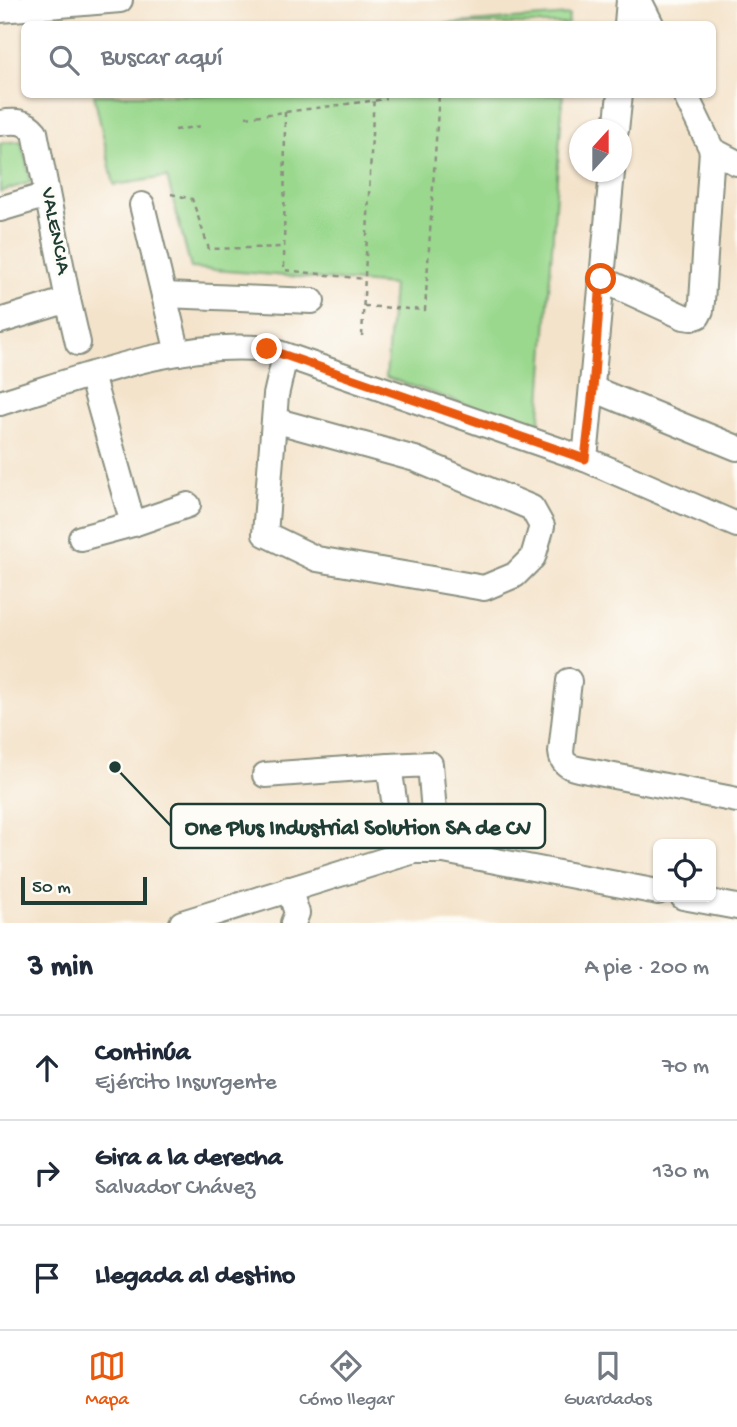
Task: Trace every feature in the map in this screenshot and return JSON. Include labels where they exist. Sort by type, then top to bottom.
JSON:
[{"type":"street","points":[[0,10],[111,0]]},
{"type":"street","points":[[627,21],[629,0]]},
{"type":"street","points":[[639,0],[650,21]]},
{"type":"street","points":[[617,119],[620,98]]},
{"type":"street","points":[[601,279],[684,317],[698,316],[701,310],[712,150],[687,98]]},
{"type":"street","name":"VALENCIA","points":[[0,123],[16,121],[31,127],[35,132],[78,343]]},
{"type":"street","points":[[712,150],[737,163]]},
{"type":"street","points":[[585,459],[611,182]]},
{"type":"street","points":[[0,209],[47,195]]},
{"type":"street","points":[[142,205],[178,354]]},
{"type":"street","points":[[164,295],[312,301]]},
{"type":"street","points":[[0,321],[68,300]]},
{"type":"street","points":[[0,403],[148,358],[243,346],[267,349],[585,459],[737,525]]},
{"type":"street","points":[[274,420],[415,459],[532,508],[542,526],[533,557],[515,575],[484,588],[317,559],[265,534],[274,420],[276,395],[285,356]]},
{"type":"street","points":[[91,375],[133,524]]},
{"type":"street","points":[[593,390],[737,448]]},
{"type":"street","points":[[81,538],[188,505]]},
{"type":"street","points":[[569,681],[561,752],[566,764],[578,769],[737,800]]},
{"type":"street","points":[[265,775],[430,764],[435,850]]},
{"type":"street","points":[[389,766],[402,854]]},
{"type":"street","points":[[182,923],[225,917],[289,890],[414,851],[444,850],[653,891]]},
{"type":"street","points":[[289,890],[296,913],[293,923]]},
{"type":"street","points":[[710,902],[737,907]]},
{"type":"path","points":[[364,306],[425,310],[439,98]]},
{"type":"path","points":[[246,117],[386,99]]},
{"type":"path","points":[[362,336],[374,100]]},
{"type":"path","points":[[285,112],[284,271],[365,279]]},
{"type":"path","points":[[175,130],[201,126]]},
{"type":"path","points":[[171,194],[192,199],[209,249],[284,247]]},
{"type":"green space","points":[[569,15],[568,21],[484,21]]},
{"type":"green space","points":[[95,98],[563,98],[539,430],[386,377],[393,285],[191,268],[167,177],[114,185]]},
{"type":"green space","points":[[21,141],[31,182],[0,192],[0,143]]},
{"type":"place","name":"One Plus Industrial Solution SA de CV","points":[[115,767]]},
{"type":"route","points":[[267,349],[585,459],[601,279]]}]
